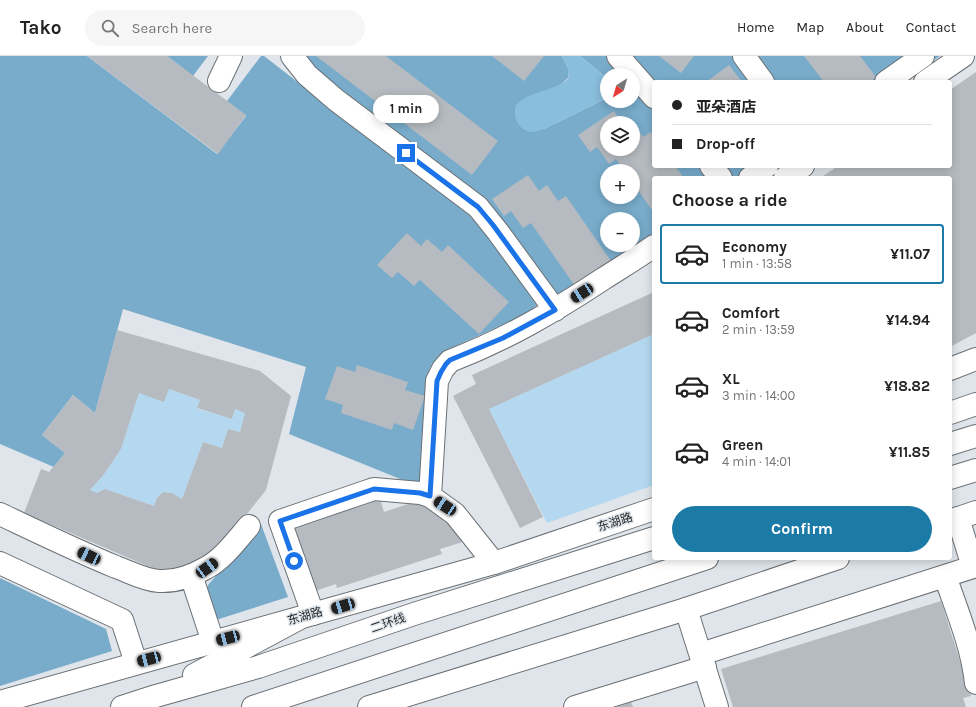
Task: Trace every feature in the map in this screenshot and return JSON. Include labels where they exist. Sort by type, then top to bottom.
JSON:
[{"type":"main road","points":[[219,81],[231,56]]},
{"type":"main road","points":[[292,56],[307,75],[336,100],[478,207],[555,310]]},
{"type":"main road","points":[[618,56],[652,95]]},
{"type":"main road","points":[[744,56],[762,80]]},
{"type":"main road","points":[[928,80],[963,56]]},
{"type":"main road","points":[[888,80],[909,60]]},
{"type":"main road","points":[[713,168],[719,176]]},
{"type":"main road","points":[[753,176],[764,168]]},
{"type":"main road","points":[[788,176],[799,168]]},
{"type":"main road","points":[[430,496],[437,381],[446,364],[450,360],[503,338],[555,310],[652,247]]},
{"type":"main road","points":[[952,368],[976,360]]},
{"type":"main road","points":[[952,411],[976,404]]},
{"type":"main road","points":[[952,443],[976,436]]},
{"type":"main road","points":[[952,477],[976,470]]},
{"type":"main road","points":[[156,696],[306,616],[280,521],[374,489],[420,493],[430,496],[455,514],[494,563]]},
{"type":"main road","name":"东湖路","points":[[0,702],[494,563],[652,510]]},
{"type":"main road","points":[[0,514],[89,556],[144,578],[159,581],[174,580],[192,575],[207,568],[219,559],[249,526]]},
{"type":"main road","points":[[575,707],[973,567],[961,517]]},
{"type":"main road","name":"二环线","points":[[122,707],[258,667],[414,614],[652,539]]},
{"type":"main road","points":[[253,707],[701,560]]},
{"type":"main road","points":[[369,707],[686,609],[832,560]]},
{"type":"main road","points":[[0,563],[122,620],[136,663]]},
{"type":"main road","points":[[192,575],[213,642]]},
{"type":"main road","points":[[945,576],[962,622],[976,683]]},
{"type":"main road","points":[[686,609],[717,707]]},
{"type":"shaded area","points":[[0,56],[87,56],[217,154],[246,116],[227,101],[261,56],[264,56],[469,215],[494,244],[538,304],[529,313],[447,350],[434,362],[428,382],[420,487],[289,434],[306,367],[123,309],[95,413],[73,395],[42,435],[65,453],[54,467],[0,444]]},
{"type":"shaded area","points":[[167,56],[208,56],[193,76]]},
{"type":"shaded area","points":[[302,56],[562,56],[569,70],[568,78],[560,85],[515,110],[517,121],[544,129],[600,101],[600,108],[640,108],[640,68],[600,68],[600,72],[580,56],[940,56],[905,80],[652,80],[652,168],[779,168],[767,176],[652,176],[652,256],[567,311],[479,197],[315,69]]},
{"type":"shaded area","points":[[562,56],[580,56],[600,72],[600,101],[544,129],[532,132],[523,129],[516,118],[516,105],[528,96],[562,83],[568,79],[569,70]]},
{"type":"shaded area","points":[[652,335],[652,486],[547,523],[489,409]]},
{"type":"shaded area","points":[[169,389],[200,400],[198,409],[232,419],[235,409],[245,413],[240,432],[228,429],[222,448],[203,442],[182,499],[172,493],[163,492],[157,498],[154,506],[105,489],[97,493],[90,490],[105,473],[121,449],[139,393]]},
{"type":"shaded area","points":[[261,524],[288,597],[216,620],[206,592],[208,585]]},
{"type":"shaded area","points":[[0,578],[106,629],[112,651],[0,686]]},
{"type":"building","points":[[87,56],[167,56],[246,115],[218,154]]},
{"type":"building","points":[[316,56],[386,56],[498,141],[472,175]]},
{"type":"building","points":[[492,56],[544,56],[524,81]]},
{"type":"building","points":[[659,56],[694,56],[681,73]]},
{"type":"building","points":[[804,56],[860,56],[876,77],[872,80],[822,80]]},
{"type":"building","points":[[729,65],[740,80],[709,80]]},
{"type":"building","points":[[976,72],[976,333],[952,346],[952,176],[823,176],[835,168],[952,168],[952,89]]},
{"type":"building","points":[[614,111],[617,116],[606,116]]},
{"type":"building","points":[[600,120],[600,151],[597,147],[590,152],[578,135]]},
{"type":"building","points":[[640,132],[643,137],[651,132],[652,168],[676,168],[682,176],[652,176],[652,210],[640,193],[640,164],[620,164],[616,159],[609,164],[603,156],[640,156]]},
{"type":"building","points":[[528,175],[539,191],[547,185],[558,201],[566,196],[600,245],[600,252],[605,252],[613,264],[577,289],[531,223],[523,228],[511,211],[504,216],[492,199]]},
{"type":"building","points":[[407,233],[421,246],[427,239],[442,252],[448,245],[509,302],[479,334],[420,280],[414,286],[398,272],[392,278],[377,265]]},
{"type":"building","points":[[652,293],[652,335],[489,409],[543,517],[520,528],[453,396],[476,384],[472,375]]},
{"type":"building","points":[[117,330],[260,371],[291,396],[266,490],[212,558],[198,567],[159,571],[24,513],[41,469],[49,472],[65,453],[42,435],[73,395],[95,413]],"holes":[[[169,389],[200,400],[197,408],[232,419],[235,409],[245,413],[240,432],[228,429],[222,448],[203,442],[182,499],[172,493],[163,492],[157,498],[154,506],[105,489],[97,493],[90,490],[105,473],[121,449],[139,393],[164,402]]]},
{"type":"building","points":[[357,365],[408,382],[405,390],[425,396],[413,430],[394,423],[392,430],[341,413],[343,405],[325,399],[337,366],[355,372]]},
{"type":"building","points":[[379,495],[384,512],[420,500],[469,540],[440,549],[442,554],[337,588],[336,584],[312,592],[290,524]]},
{"type":"building","points":[[941,601],[971,696],[963,698],[966,707],[733,707],[721,669]]},
{"type":"building","points":[[631,702],[633,707],[616,707]]},
{"type":"route","points":[[294,561],[280,521],[374,489],[420,493],[430,496],[437,381],[446,364],[450,360],[464,356],[503,338],[555,310],[488,218],[478,207],[406,153]]}]
